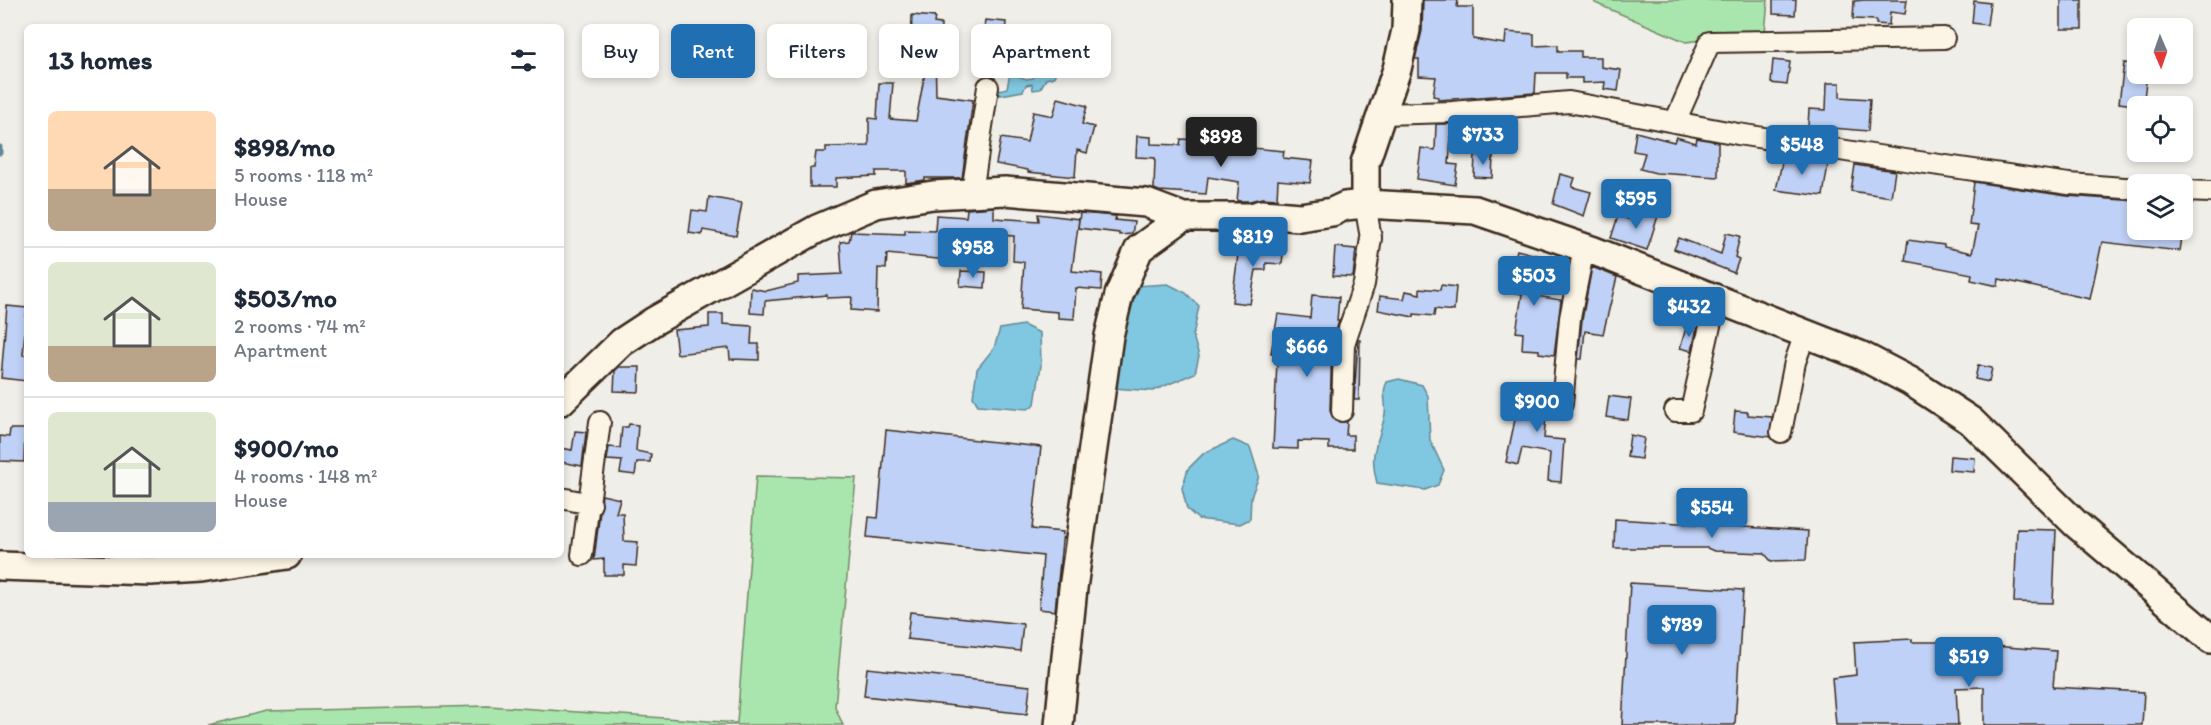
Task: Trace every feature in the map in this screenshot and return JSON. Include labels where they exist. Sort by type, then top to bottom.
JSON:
[{"type":"street","points":[[1342,411],[1344,344],[1364,284],[1371,238],[1365,204],[1365,163],[1404,39],[1407,0]]},
{"type":"street","points":[[1675,122],[1710,42],[1944,38]]},
{"type":"street","points":[[972,192],[988,87]]},
{"type":"street","points":[[1382,114],[1452,112],[1569,102],[1675,122],[1996,174],[2069,184],[2127,188]]},
{"type":"street","points":[[564,398],[622,342],[817,229],[876,204],[933,195],[1005,191],[1146,203],[1183,217],[1253,217],[1261,214],[1300,217],[1332,212],[1345,206],[1365,204],[1475,210],[1584,248],[1806,334],[1860,356],[1910,381],[1971,421],[2076,525],[2211,639]]},
{"type":"street","points":[[2193,191],[2211,192]]},
{"type":"street","points":[[1059,725],[1072,588],[1109,336],[1119,295],[1139,249],[1146,203]]},
{"type":"street","points":[[1139,249],[1183,217]]},
{"type":"street","points":[[1562,404],[1574,290],[1584,248]]},
{"type":"street","points":[[1675,411],[1691,411],[1716,299]]},
{"type":"street","points":[[1781,432],[1792,373],[1806,334]]},
{"type":"street","points":[[582,555],[591,504],[600,422]]},
{"type":"street","points":[[564,499],[591,504]]},
{"type":"street","points":[[0,566],[150,571],[201,568],[268,558]]},
{"type":"green space","points":[[1594,0],[1768,0],[1765,33],[1686,42],[1595,3]]},
{"type":"green space","points":[[756,476],[856,478],[835,707],[843,725],[208,725],[267,711],[489,706],[737,723]]},
{"type":"water","points":[[1009,78],[1050,78],[1046,79],[1040,89],[1033,90],[1032,84],[1026,85],[1023,91],[995,96],[995,91],[1007,88]]},
{"type":"water","points":[[1168,284],[1186,293],[1199,306],[1193,336],[1199,356],[1195,373],[1153,391],[1113,388],[1117,344],[1135,286]]},
{"type":"water","points":[[1023,325],[1040,333],[1041,365],[1035,404],[1028,409],[978,405],[973,397],[977,369],[994,348],[1000,329]]},
{"type":"water","points":[[1399,379],[1422,385],[1428,396],[1430,440],[1444,470],[1438,485],[1425,490],[1377,483],[1374,454],[1385,414],[1385,386],[1387,382]]},
{"type":"water","points":[[1233,440],[1250,447],[1259,476],[1251,497],[1250,519],[1240,524],[1198,519],[1187,509],[1182,488],[1188,469],[1204,453]]},
{"type":"building","points":[[1423,0],[1458,0],[1457,7],[1473,7],[1473,39],[1505,44],[1506,32],[1534,34],[1534,46],[1558,45],[1558,51],[1581,51],[1581,57],[1601,57],[1601,67],[1621,70],[1618,91],[1604,89],[1605,82],[1582,83],[1582,78],[1566,78],[1566,73],[1536,73],[1535,93],[1438,100],[1438,97],[1433,96],[1436,77],[1419,76],[1419,59],[1415,59],[1422,31]]},
{"type":"building","points":[[1773,0],[1796,0],[1795,15],[1773,14]]},
{"type":"building","points":[[1907,0],[1905,14],[1890,12],[1889,25],[1876,24],[1876,20],[1853,19],[1854,1]]},
{"type":"building","points":[[2061,0],[2082,0],[2082,29],[2061,29]]},
{"type":"building","points":[[1974,1],[1990,3],[1987,25],[1972,23]]},
{"type":"building","points":[[912,15],[935,17],[934,23],[941,24],[912,24]]},
{"type":"building","points":[[985,20],[1006,22],[1006,24],[985,24]]},
{"type":"building","points":[[1773,60],[1790,62],[1787,85],[1771,83]]},
{"type":"building","points":[[2124,63],[2127,63],[2127,84],[2146,84],[2144,96],[2127,96],[2127,104],[2119,103]]},
{"type":"building","points":[[924,78],[936,78],[936,95],[973,100],[962,178],[925,178],[925,180],[906,183],[906,171],[876,171],[876,176],[836,178],[836,187],[810,187],[810,168],[814,168],[816,152],[826,152],[826,147],[869,146],[869,118],[877,119],[879,83],[893,83],[890,119],[916,121]]},
{"type":"building","points":[[1827,83],[1840,83],[1840,97],[1870,99],[1868,131],[1808,126],[1809,109],[1826,110]]},
{"type":"building","points":[[1058,98],[1087,106],[1082,124],[1094,127],[1087,153],[1077,150],[1075,177],[1028,172],[1028,170],[996,164],[1001,138],[1027,142],[1033,112],[1053,116]]},
{"type":"building","points":[[1504,120],[1500,141],[1484,139],[1487,121]]},
{"type":"building","points":[[1436,124],[1452,124],[1449,164],[1458,165],[1455,185],[1417,179],[1421,148],[1435,150]]},
{"type":"building","points":[[1636,132],[1674,142],[1676,137],[1696,143],[1697,138],[1718,142],[1718,177],[1656,173],[1640,169],[1645,153],[1633,151]]},
{"type":"building","points":[[1137,136],[1151,137],[1151,144],[1180,145],[1181,139],[1197,140],[1197,145],[1252,153],[1252,148],[1284,151],[1283,158],[1313,161],[1310,183],[1278,180],[1277,199],[1262,198],[1250,201],[1237,201],[1239,182],[1208,177],[1206,194],[1159,191],[1154,189],[1155,158],[1136,157]]},
{"type":"building","points":[[1784,153],[1828,164],[1823,196],[1776,190]]},
{"type":"building","points":[[1475,155],[1493,156],[1492,178],[1474,177]]},
{"type":"building","points":[[1855,165],[1895,171],[1891,197],[1851,191]]},
{"type":"building","points":[[1560,174],[1575,178],[1572,187],[1591,192],[1584,216],[1553,204]]},
{"type":"building","points":[[1974,182],[2067,196],[2127,200],[2127,240],[2182,240],[2180,251],[2102,242],[2090,299],[1999,279],[1998,286],[1971,280],[1972,274],[1905,261],[1908,240],[1944,245],[1944,247],[1972,253],[1978,226],[1969,225]]},
{"type":"building","points":[[709,197],[742,203],[736,236],[703,230],[702,235],[689,233],[692,210],[707,212]]},
{"type":"building","points":[[994,207],[994,218],[1039,221],[1038,214],[1079,219],[1072,271],[1102,274],[1101,290],[1076,288],[1074,319],[1058,318],[1058,312],[1021,309],[1024,262],[1013,261],[1014,236],[971,234],[968,262],[887,254],[886,269],[878,268],[877,312],[851,310],[852,297],[827,298],[827,295],[765,301],[764,314],[750,313],[751,288],[766,291],[798,283],[798,276],[842,274],[840,242],[849,241],[851,232],[905,234],[905,230],[935,231],[936,215],[966,217],[967,209]]},
{"type":"building","points":[[1641,210],[1658,216],[1647,250],[1611,238],[1618,216],[1637,222]]},
{"type":"building","points":[[1080,213],[1116,216],[1115,220],[1134,222],[1132,234],[1119,235],[1119,233],[1078,228]]},
{"type":"building","points":[[1726,233],[1740,236],[1735,257],[1739,259],[1734,273],[1674,249],[1679,238],[1721,254]]},
{"type":"building","points":[[1270,242],[1284,243],[1282,264],[1266,263],[1266,270],[1256,270],[1250,304],[1232,302],[1239,246],[1270,248]]},
{"type":"building","points":[[1335,247],[1356,249],[1353,277],[1333,276]]},
{"type":"building","points":[[1517,250],[1540,256],[1530,295],[1561,300],[1554,355],[1539,353],[1539,350],[1522,349],[1523,333],[1516,332],[1522,294],[1507,291]]},
{"type":"building","points":[[1592,267],[1617,277],[1603,334],[1585,331],[1582,359],[1578,359],[1582,320]]},
{"type":"building","points":[[961,271],[986,272],[985,288],[960,286]]},
{"type":"building","points":[[1441,285],[1456,287],[1454,311],[1435,309],[1434,316],[1414,314],[1414,317],[1378,310],[1380,296],[1404,299],[1406,291],[1420,294],[1420,288],[1440,290]]},
{"type":"building","points":[[1312,295],[1339,297],[1337,321],[1339,321],[1332,344],[1330,411],[1335,421],[1347,422],[1346,435],[1353,435],[1353,449],[1329,449],[1329,442],[1298,441],[1298,449],[1273,448],[1277,361],[1273,360],[1274,353],[1271,353],[1278,314],[1310,318]]},
{"type":"building","points":[[1674,299],[1698,309],[1693,322],[1669,314]]},
{"type":"building","points":[[7,306],[24,308],[24,381],[1,378]]},
{"type":"building","points":[[709,314],[723,314],[723,324],[752,326],[751,344],[759,344],[759,360],[730,359],[729,348],[677,354],[674,330],[709,327]]},
{"type":"building","points":[[1687,325],[1697,328],[1692,351],[1680,348]]},
{"type":"building","points":[[1358,340],[1360,340],[1359,400],[1354,400]]},
{"type":"building","points":[[1978,365],[1992,368],[1989,382],[1975,379]]},
{"type":"building","points":[[619,367],[640,367],[639,392],[614,391],[615,371]]},
{"type":"building","points":[[1535,382],[1552,384],[1550,403],[1547,403],[1544,438],[1564,440],[1561,482],[1548,481],[1550,453],[1522,448],[1518,465],[1506,462],[1517,410],[1532,411]]},
{"type":"building","points":[[1609,396],[1631,399],[1628,420],[1606,417]]},
{"type":"building","points":[[1735,411],[1748,412],[1748,415],[1772,417],[1771,437],[1733,432]]},
{"type":"building","points":[[629,424],[638,425],[636,451],[651,454],[650,462],[637,462],[635,475],[620,473],[622,461],[607,460],[609,447],[620,448],[622,427],[628,427]]},
{"type":"building","points":[[10,429],[24,429],[24,462],[0,461],[0,436],[9,437]]},
{"type":"building","points":[[886,430],[1041,447],[1032,529],[1063,532],[1055,611],[1039,609],[1043,556],[867,537],[869,517],[878,518]]},
{"type":"building","points":[[575,431],[586,432],[582,466],[564,463],[564,449],[572,450]]},
{"type":"building","points":[[1630,435],[1644,438],[1641,459],[1627,457]]},
{"type":"building","points":[[1950,456],[1975,458],[1974,472],[1949,470]]},
{"type":"building","points":[[602,495],[620,499],[616,513],[623,513],[624,541],[638,542],[636,566],[624,565],[624,575],[604,575],[604,559],[594,560]]},
{"type":"building","points":[[1615,519],[1808,531],[1806,560],[1771,561],[1764,553],[1714,551],[1707,548],[1614,548]]},
{"type":"building","points":[[2017,529],[2056,530],[2053,603],[2014,602]]},
{"type":"building","points":[[1630,583],[1743,590],[1735,725],[1622,725]]},
{"type":"building","points":[[910,612],[1023,624],[1020,651],[907,639]]},
{"type":"building","points":[[1912,639],[1912,642],[1968,642],[1968,644],[2056,651],[2053,687],[2144,692],[2142,725],[1984,725],[1984,687],[1956,688],[1958,725],[1836,725],[1832,678],[1856,675],[1854,642]]},
{"type":"building","points":[[867,668],[1030,686],[1027,714],[864,696]]},
{"type":"waterway","points":[[0,147],[0,153]]}]
